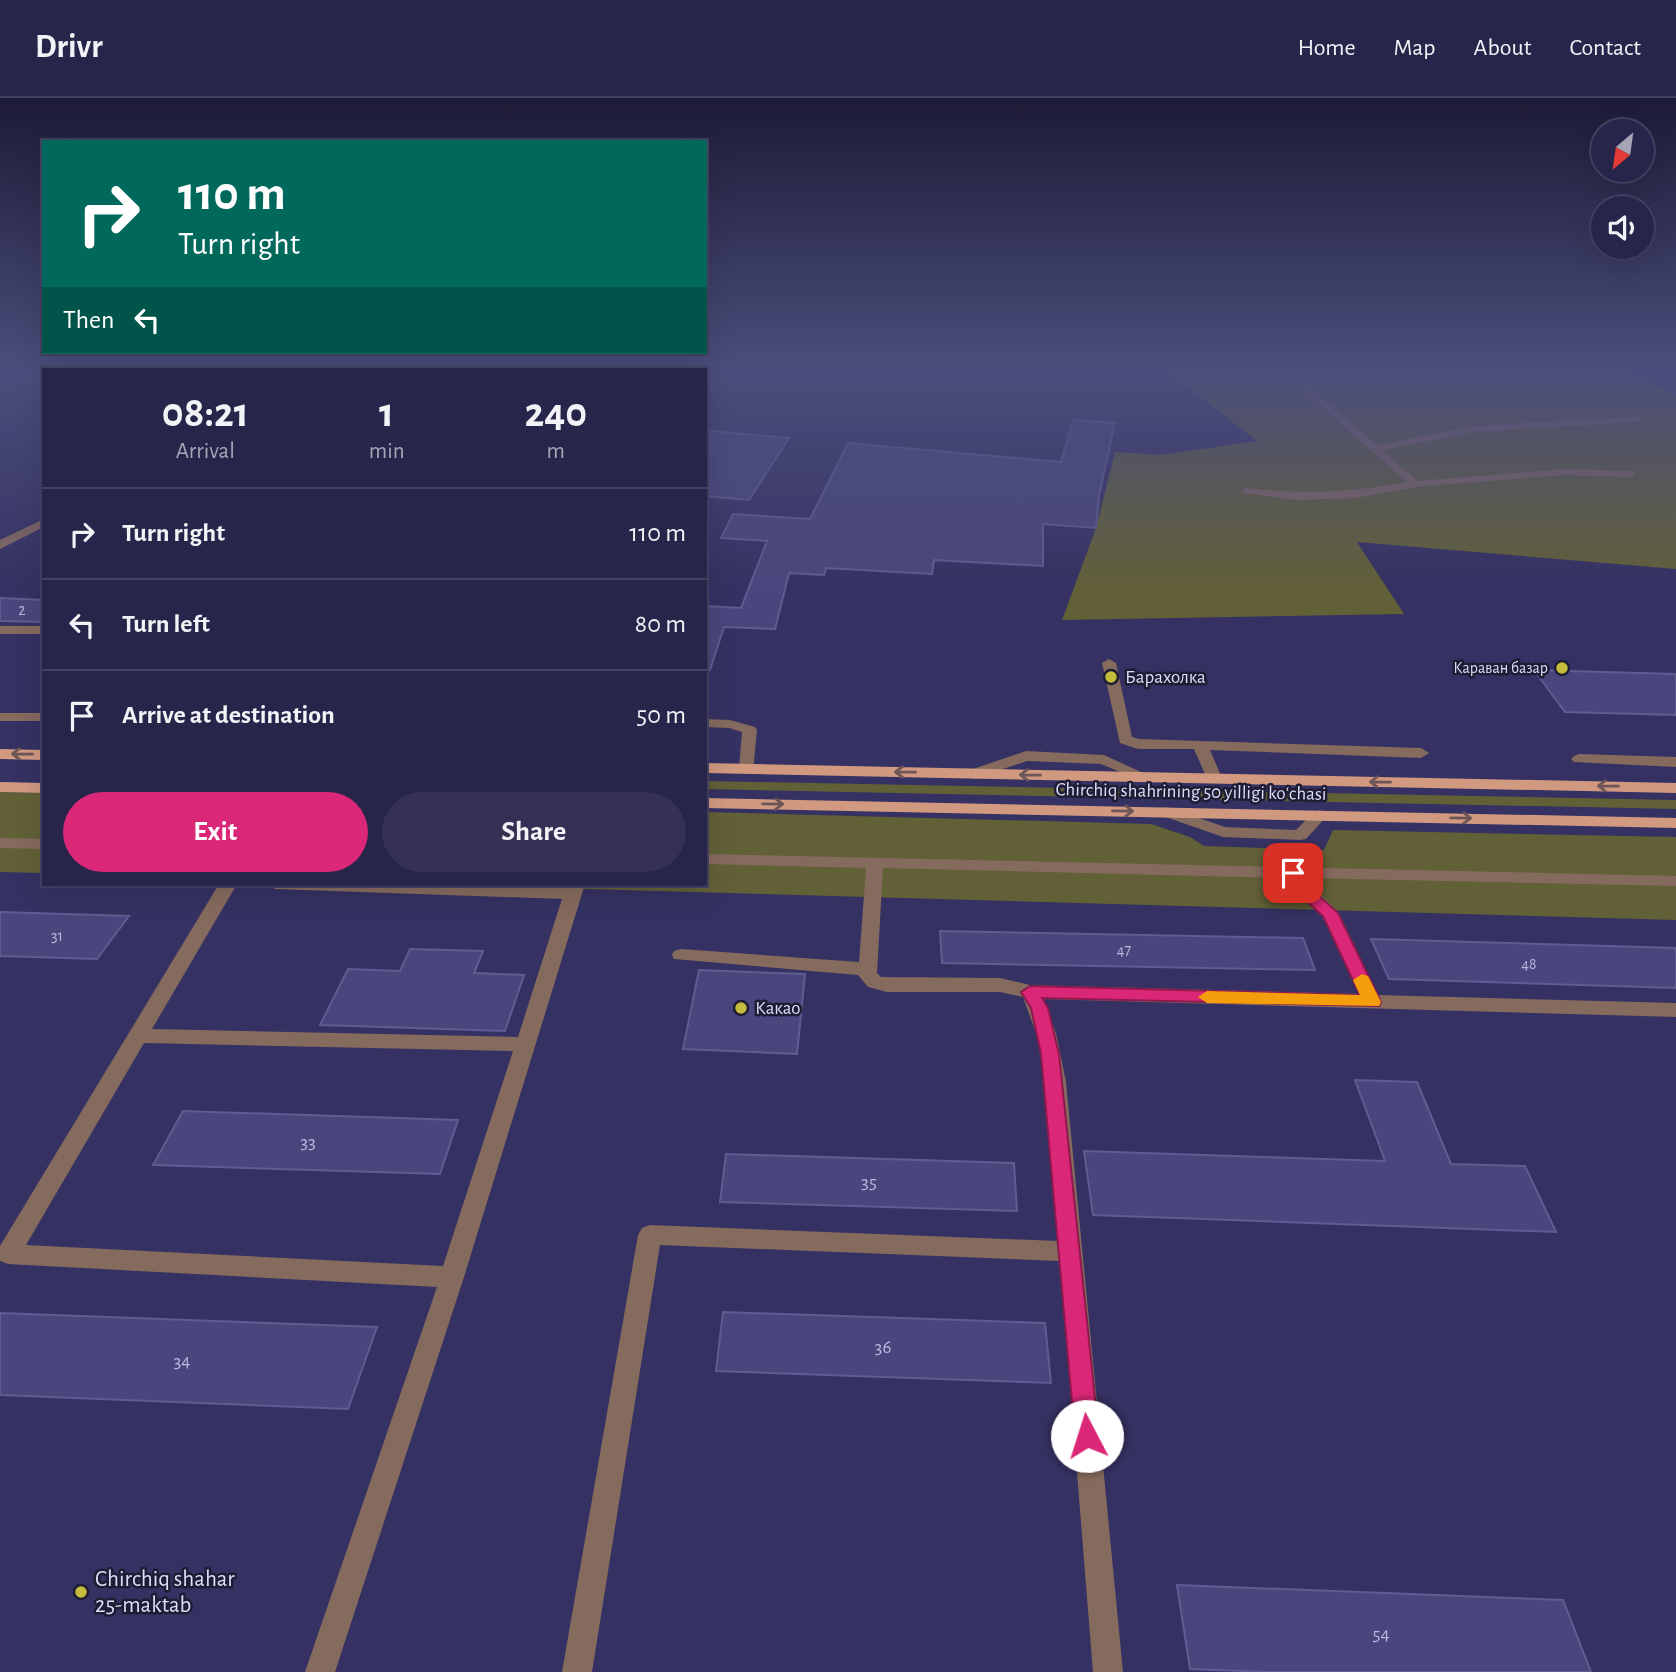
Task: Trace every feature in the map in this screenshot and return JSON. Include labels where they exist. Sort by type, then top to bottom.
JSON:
[{"type":"main road","points":[[0,754],[42,755]]},
{"type":"main road","name":"Chirchiq shahrining 50 yilligi koʻchasi","points":[[707,768],[1676,788]]},
{"type":"main road","points":[[0,788],[42,788]]},
{"type":"main road","name":"Chirchiq shahrining 50 yilligi koʻchasi","points":[[707,803],[1166,812]]},
{"type":"main road","name":"Chirchiq shahrining 50 yilligi koʻchasi","points":[[1320,816],[1676,823]]},
{"type":"street","points":[[1370,445],[1415,484]]},
{"type":"street","points":[[1374,449],[1399,445]]},
{"type":"street","points":[[1246,491],[1297,497],[1356,495],[1415,484],[1552,473],[1631,474]]},
{"type":"street","points":[[0,545],[42,523]]},
{"type":"street","points":[[0,630],[42,631]]},
{"type":"street","points":[[1109,663],[1125,740],[1138,744],[1421,752]]},
{"type":"street","points":[[0,717],[42,717]]},
{"type":"street","points":[[707,723],[730,724],[750,730],[747,769]]},
{"type":"street","points":[[1200,745],[1213,778]]},
{"type":"street","points":[[1579,760],[1676,761]]},
{"type":"street","points":[[1166,812],[1223,832],[1265,835],[1300,835],[1320,816]]},
{"type":"street","points":[[0,844],[42,844]]},
{"type":"street","points":[[707,859],[1676,881]]},
{"type":"street","points":[[875,862],[867,975],[875,982],[887,985],[1000,985],[1030,992],[1676,1010]]},
{"type":"street","points":[[1293,873],[1300,887],[1330,913],[1372,1002]]},
{"type":"street","points":[[227,886],[8,1254],[452,1277]]},
{"type":"street","points":[[320,1672],[452,1277],[574,889],[395,886]]},
{"type":"street","points":[[681,955],[867,969]]},
{"type":"street","points":[[1030,992],[1040,1008],[1050,1054],[1071,1251],[1108,1672]]},
{"type":"street","points":[[137,1036],[525,1044]]},
{"type":"street","points":[[577,1672],[650,1235],[1071,1251]]},
{"type":"shaded area","points":[[1226,445],[1676,445],[1676,569],[1357,542],[1404,614],[1062,620],[1096,528],[1115,452],[1161,455]]},
{"type":"shaded area","points":[[707,781],[1676,800],[1676,809],[707,789]]},
{"type":"shaded area","points":[[0,792],[42,793],[42,873],[0,872]]},
{"type":"shaded area","points":[[707,812],[1151,824],[1190,837],[1204,846],[1324,850],[1333,830],[1676,837],[1676,920],[481,886],[707,886]]},
{"type":"building","points":[[707,445],[784,445],[749,500],[707,496]]},
{"type":"building","points":[[847,445],[876,445],[1061,462],[1066,445],[1110,445],[1099,495],[1096,528],[1043,524],[1043,566],[934,560],[932,574],[826,568],[824,575],[789,573],[775,629],[724,627],[710,670],[707,670],[707,606],[741,608],[767,541],[721,538],[733,514],[810,519]]},
{"type":"building","points":[[0,598],[42,600],[42,622],[0,621]]},
{"type":"building","points":[[1534,670],[1676,674],[1676,715],[1565,712]]},
{"type":"building","points":[[0,912],[129,916],[97,959],[0,956]]},
{"type":"building","points":[[940,931],[1303,938],[1315,970],[942,963]]},
{"type":"building","points":[[1371,939],[1676,948],[1676,988],[1389,979]]},
{"type":"building","points":[[410,949],[483,951],[474,973],[524,975],[505,1031],[320,1025],[348,969],[400,971]]},
{"type":"building","points":[[699,970],[805,974],[797,1054],[683,1049]]},
{"type":"building","points":[[1355,1080],[1417,1082],[1451,1164],[1525,1166],[1556,1232],[1093,1215],[1084,1151],[1385,1161]]},
{"type":"building","points":[[183,1111],[458,1120],[440,1174],[153,1165]]},
{"type":"building","points":[[726,1154],[1014,1163],[1017,1211],[720,1202]]},
{"type":"building","points":[[723,1312],[1045,1323],[1051,1383],[716,1371]]},
{"type":"building","points":[[0,1313],[377,1327],[348,1409],[0,1395]]},
{"type":"building","points":[[1177,1585],[1563,1600],[1591,1672],[1266,1672],[1190,1669]]},
{"type":"slow traffic","points":[[1207,997],[1372,1002],[1362,980]]},
{"type":"place","name":"Караван базар","points":[[1562,668]]},
{"type":"place","name":"Барахолка","points":[[1111,677]]},
{"type":"place","name":"Какао","points":[[741,1008]]},
{"type":"place","name":"Chirchiq shahar 25-maktab","points":[[81,1592]]},
{"type":"route","points":[[1087,1436],[1050,1054],[1040,1008],[1030,992],[1372,1002],[1330,913],[1324,905],[1300,887],[1293,873]]}]
